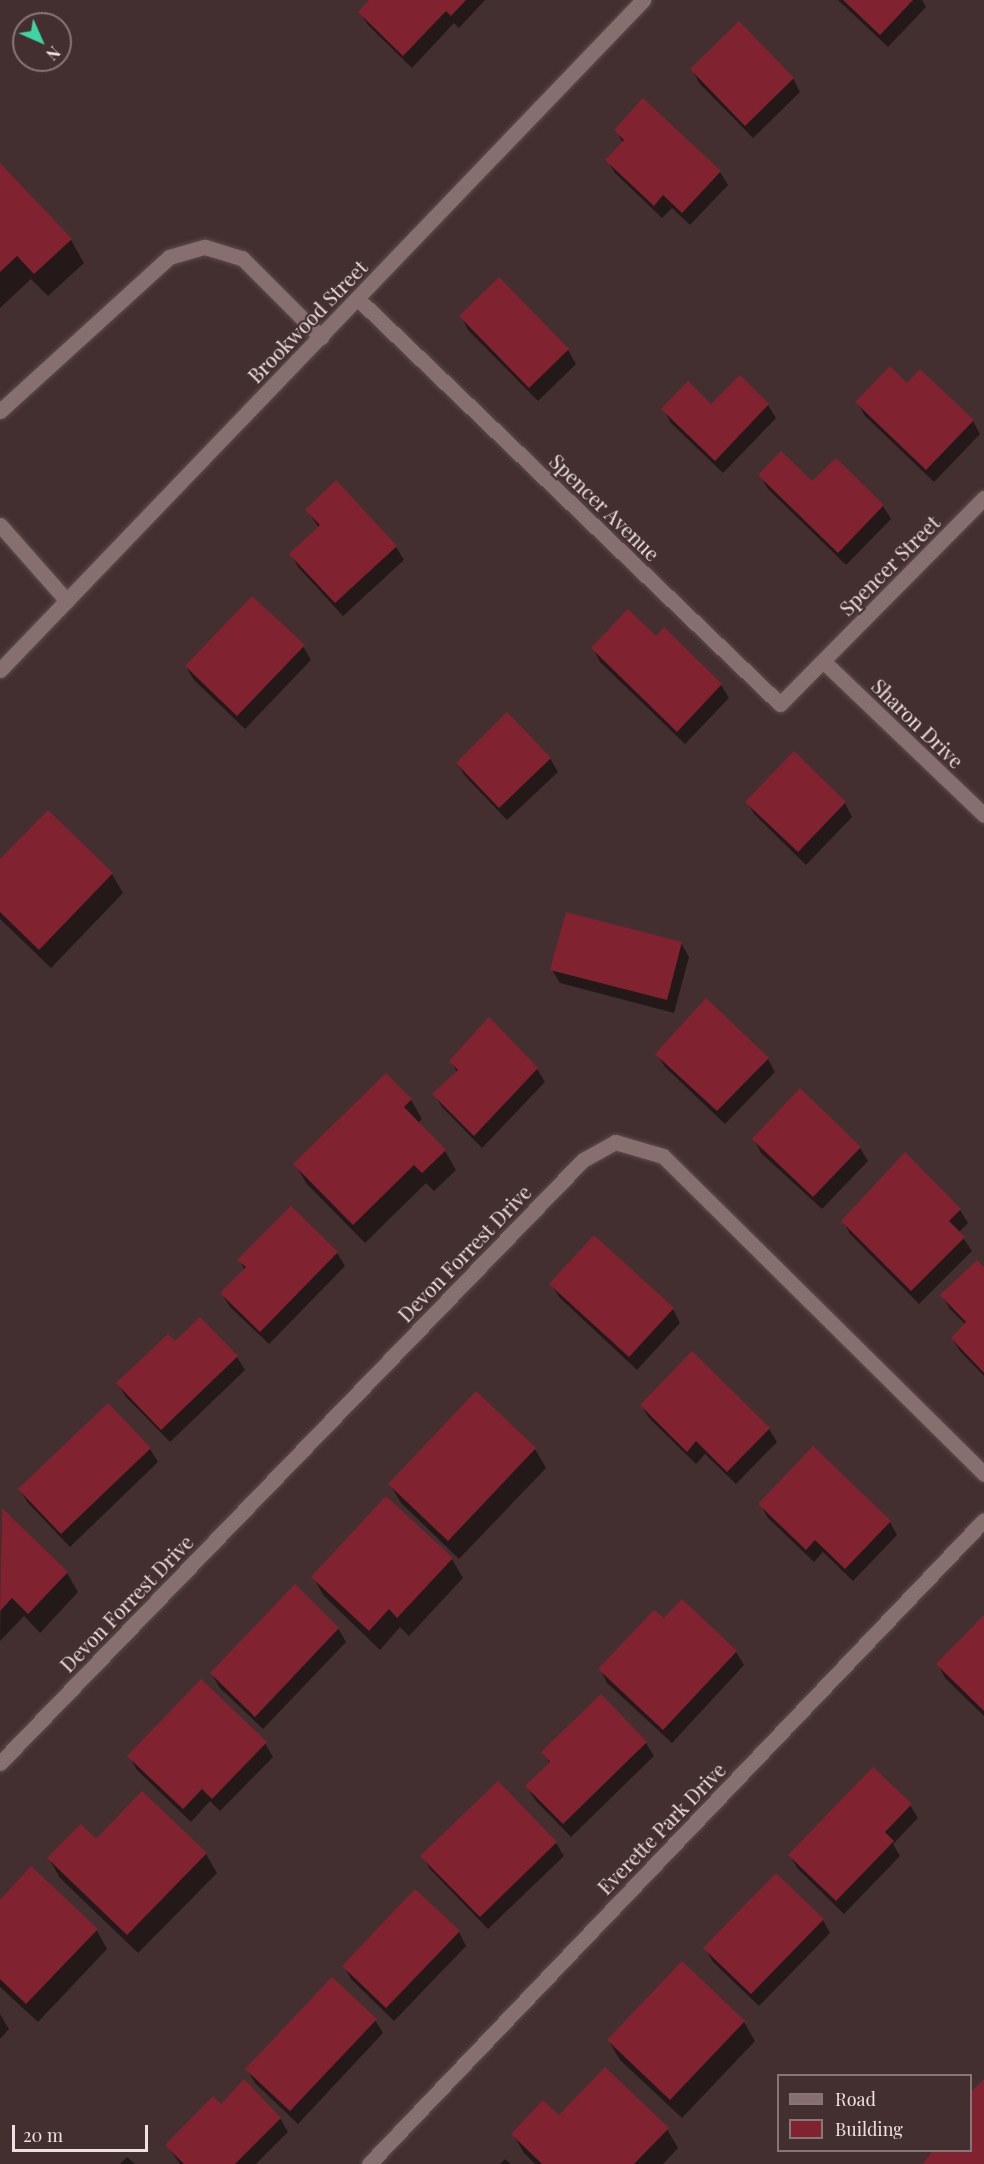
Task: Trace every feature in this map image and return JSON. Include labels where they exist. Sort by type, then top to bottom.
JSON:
[{"type":"street","name":"Brookwood Street","points":[[0,670],[643,0]]},
{"type":"street","points":[[0,411],[169,257],[205,247],[242,258],[321,337]]},
{"type":"street","name":"Spencer Avenue","points":[[357,298],[780,704],[823,661]]},
{"type":"street","name":"Spencer Street","points":[[823,661],[984,498]]},
{"type":"street","points":[[0,525],[67,602]]},
{"type":"street","name":"Sharon Drive","points":[[823,661],[984,815]]},
{"type":"street","name":"Devon Forrest Drive","points":[[0,1763],[584,1160],[615,1142],[663,1156],[984,1474]]},
{"type":"street","name":"Everette Park Drive","points":[[369,2164],[984,1520]]},
{"type":"building","points":[[369,0],[466,0],[451,16],[446,11],[403,56],[358,12]]},
{"type":"building","points":[[843,0],[913,0],[880,35]]},
{"type":"building","points":[[739,21],[794,78],[745,126],[690,69]]},
{"type":"building","points":[[643,98],[721,171],[682,213],[663,195],[654,206],[605,160],[624,140],[614,130]]},
{"type":"building","points":[[0,163],[72,239],[34,274],[17,256],[0,272]]},
{"type":"building","points":[[499,277],[569,349],[529,388],[459,316]]},
{"type":"building","points":[[890,366],[907,383],[920,369],[974,420],[926,470],[855,402]]},
{"type":"building","points":[[740,375],[769,404],[715,461],[661,409],[688,381],[711,404]]},
{"type":"building","points":[[781,451],[812,481],[836,458],[884,505],[838,553],[758,475]]},
{"type":"building","points":[[336,480],[397,546],[335,603],[289,554],[320,525],[305,510]]},
{"type":"building","points":[[252,596],[305,645],[237,716],[185,666]]},
{"type":"building","points":[[628,609],[656,636],[664,627],[722,684],[677,732],[591,648]]},
{"type":"building","points":[[507,712],[551,758],[499,808],[456,763]]},
{"type":"building","points":[[794,751],[846,802],[798,852],[745,802]]},
{"type":"building","points":[[48,810],[113,873],[39,950],[0,912],[0,859]]},
{"type":"building","points":[[566,912],[682,942],[667,1000],[550,970]]},
{"type":"building","points":[[706,998],[769,1058],[717,1111],[655,1054]]},
{"type":"building","points":[[489,1017],[538,1068],[474,1136],[432,1094],[458,1070],[449,1061]]},
{"type":"building","points":[[386,1073],[412,1099],[404,1107],[446,1150],[422,1173],[414,1165],[353,1225],[293,1164]]},
{"type":"building","points":[[800,1088],[861,1147],[813,1197],[752,1139]]},
{"type":"building","points":[[905,1152],[961,1209],[949,1221],[965,1237],[911,1291],[841,1221]]},
{"type":"building","points":[[291,1206],[338,1252],[260,1332],[220,1293],[246,1267],[237,1260]]},
{"type":"building","points":[[594,1235],[674,1308],[629,1357],[549,1284]]},
{"type":"building","points":[[977,1260],[984,1267],[984,1373],[951,1338],[966,1322],[940,1295]]},
{"type":"building","points":[[200,1317],[238,1356],[161,1430],[116,1383],[168,1334],[175,1341]]},
{"type":"building","points":[[692,1351],[770,1428],[727,1472],[696,1441],[687,1452],[640,1405]]},
{"type":"building","points":[[476,1391],[536,1448],[448,1541],[388,1484]]},
{"type":"building","points":[[108,1403],[151,1448],[61,1534],[18,1489]]},
{"type":"building","points":[[813,1446],[891,1521],[845,1569],[815,1540],[806,1550],[758,1504]]},
{"type":"building","points":[[386,1496],[453,1558],[397,1618],[389,1609],[369,1631],[311,1577]]},
{"type":"building","points":[[2,1508],[68,1572],[28,1614],[12,1598],[0,1611]]},
{"type":"building","points":[[295,1584],[339,1628],[255,1717],[210,1673]]},
{"type":"building","points":[[682,1599],[737,1651],[663,1730],[598,1669],[654,1610],[664,1618]]},
{"type":"building","points":[[984,1615],[984,1711],[936,1664]]},
{"type":"building","points":[[201,1679],[267,1742],[212,1799],[202,1789],[183,1809],[127,1756]]},
{"type":"building","points":[[601,1694],[647,1742],[563,1824],[525,1786],[550,1762],[541,1752]]},
{"type":"building","points":[[873,1767],[912,1804],[885,1832],[894,1841],[836,1901],[788,1855]]},
{"type":"building","points":[[498,1781],[557,1842],[480,1917],[420,1856]]},
{"type":"building","points":[[142,1791],[207,1853],[127,1935],[47,1858],[81,1824],[96,1839]]},
{"type":"building","points":[[31,1866],[98,1929],[26,2004],[0,1979],[0,1900]]},
{"type":"building","points":[[776,1873],[824,1919],[751,1994],[703,1948]]},
{"type":"building","points":[[415,1889],[460,1931],[386,2008],[342,1966]]},
{"type":"building","points":[[682,1961],[745,2021],[670,2100],[607,2040]]},
{"type":"building","points":[[332,1977],[377,2019],[290,2111],[245,2069]]},
{"type":"building","points":[[605,2067],[669,2128],[634,2164],[542,2164],[511,2134],[543,2100],[559,2115]]},
{"type":"building","points":[[244,2079],[281,2118],[235,2164],[184,2164],[165,2145],[213,2096],[221,2104]]},
{"type":"building","points":[[984,2079],[984,2164],[923,2164],[932,2152],[972,2152],[972,2091]]}]
